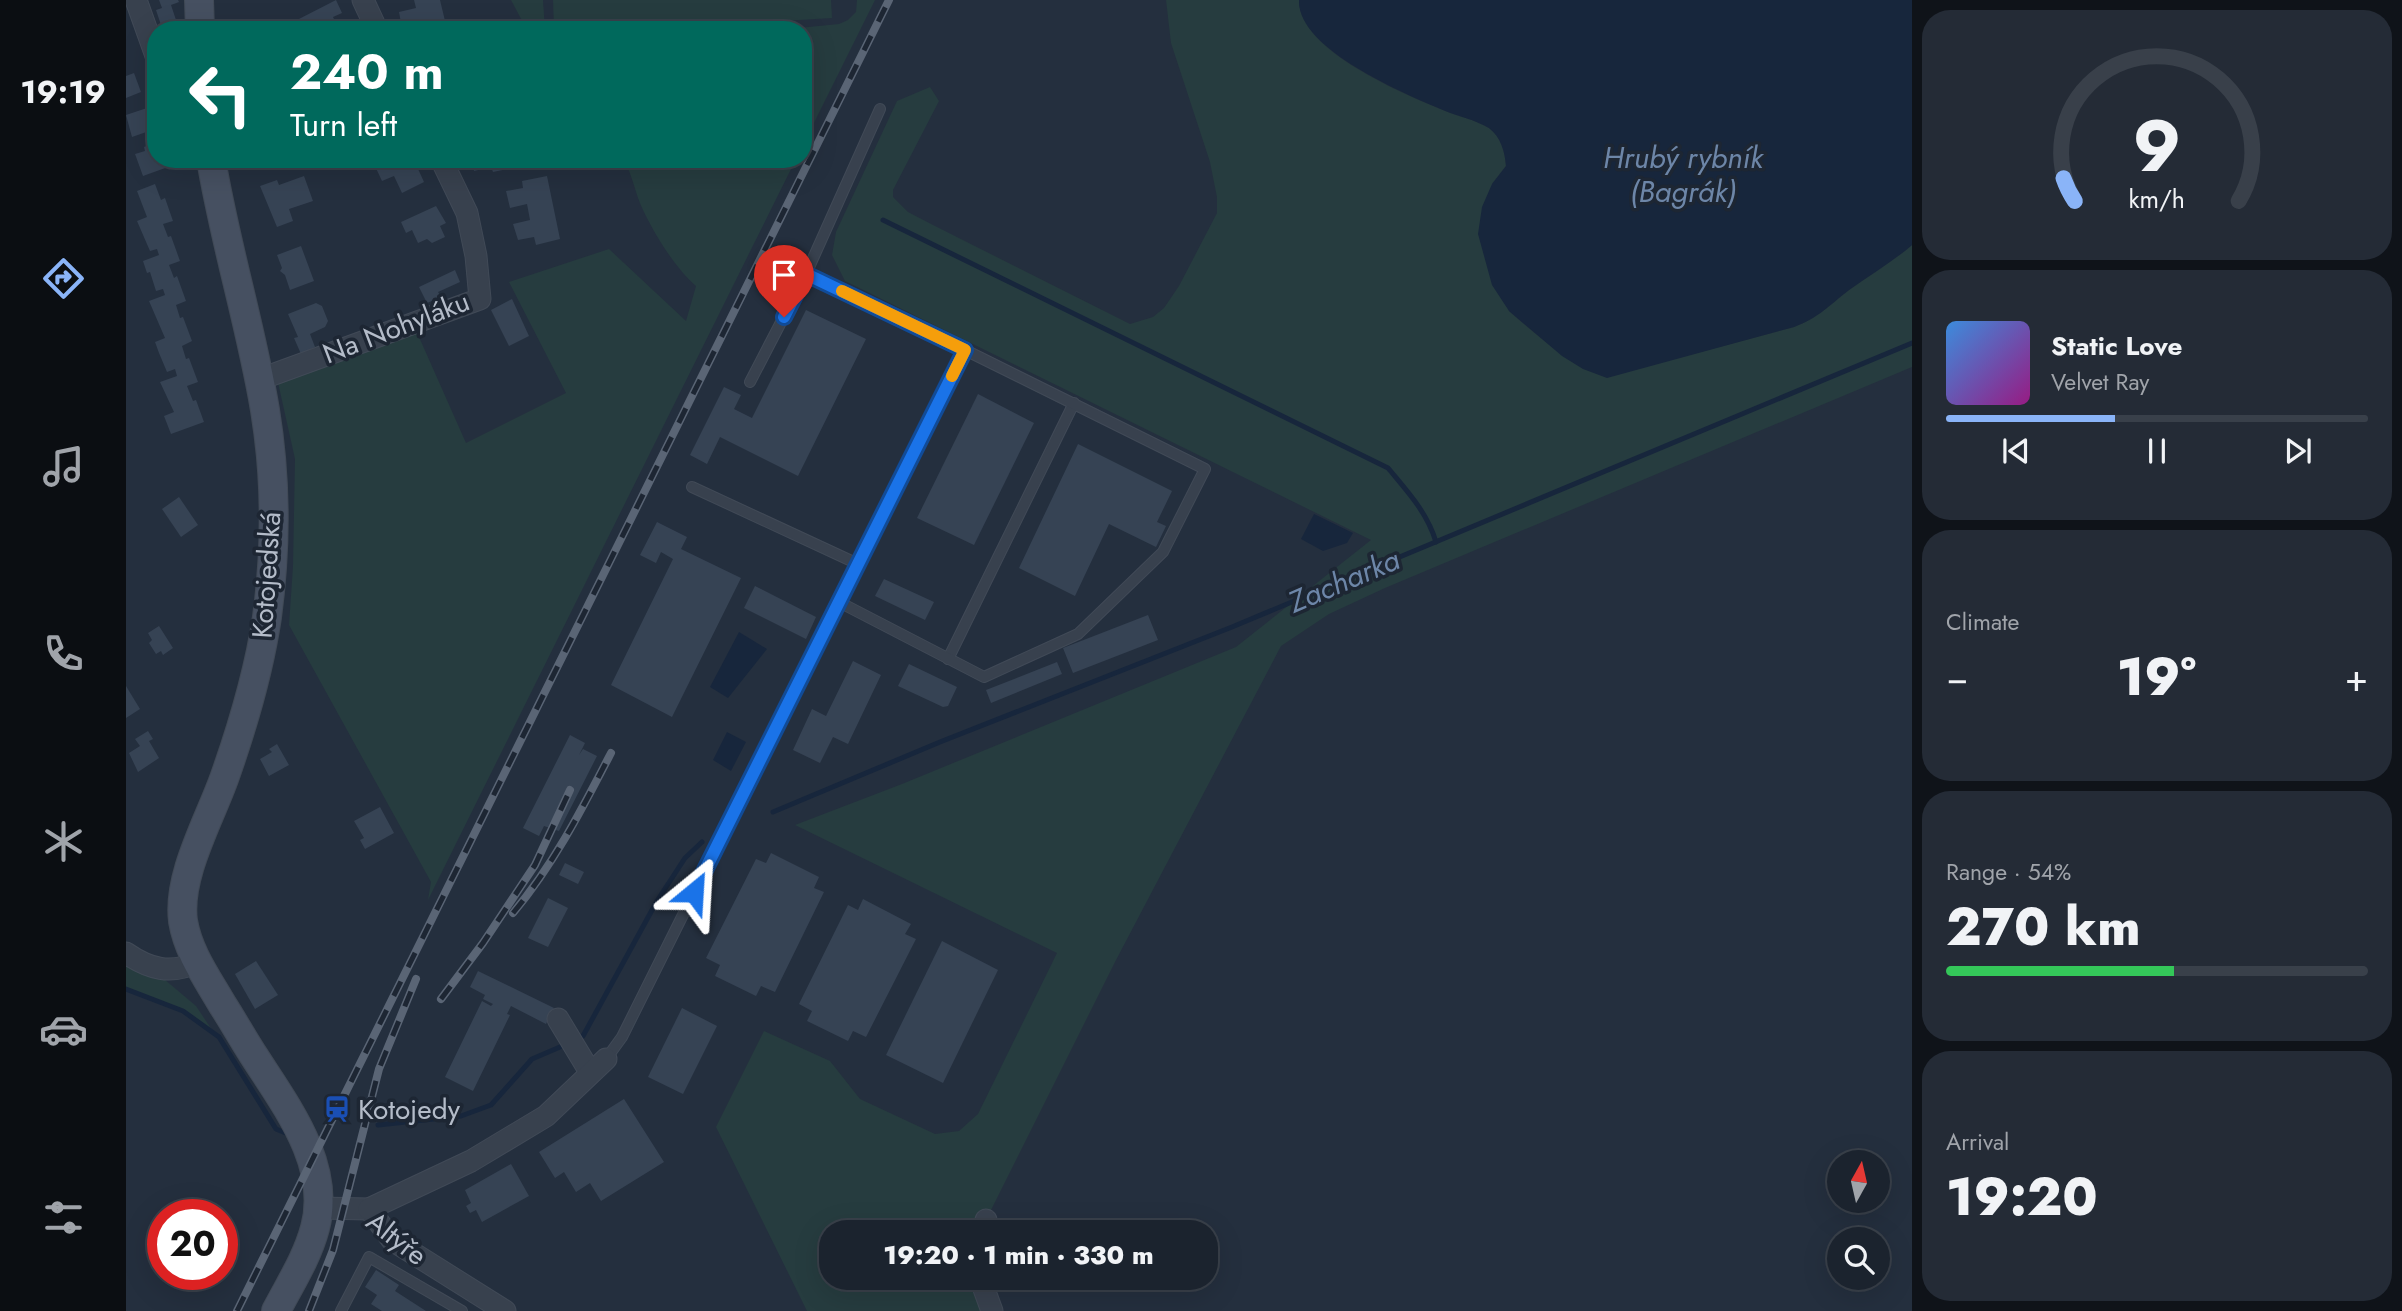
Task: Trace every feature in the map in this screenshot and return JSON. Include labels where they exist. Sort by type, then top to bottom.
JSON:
[{"type":"main road","points":[[199,0],[200,21]]},
{"type":"main road","name":"Kotojedská","points":[[213,168],[267,428],[272,530],[270,590],[261,648],[246,710],[184,891],[184,926],[203,971],[277,1091],[301,1136],[316,1174],[319,1208],[310,1244],[276,1311]]},
{"type":"street","points":[[136,0],[147,31]]},
{"type":"street","points":[[363,0],[373,21]]},
{"type":"street","name":"Na Nohyláku","points":[[258,380],[480,299],[476,256],[467,214],[445,168]]},
{"type":"street","points":[[126,953],[161,970],[180,968],[203,971]]},
{"type":"street","points":[[369,1209],[471,1161],[546,1116],[598,1065],[558,1019]]},
{"type":"street","name":"Altýře","points":[[319,1208],[369,1209],[392,1240],[505,1311]]},
{"type":"street","points":[[984,1290],[992,1311]]},
{"type":"lane","points":[[750,382],[806,274],[880,109]]},
{"type":"lane","points":[[806,274],[1205,469],[1163,552],[1078,634],[984,677],[839,602]]},
{"type":"lane","points":[[598,1065],[622,1037],[965,350]]},
{"type":"lane","points":[[948,659],[1074,403]]},
{"type":"lane","points":[[692,487],[858,565]]},
{"type":"lane","points":[[341,1311],[369,1258],[462,1311]]},
{"type":"green space","points":[[511,0],[543,0],[544,21],[522,21]]},
{"type":"green space","points":[[553,0],[831,0],[832,18],[783,21],[554,21]]},
{"type":"green space","points":[[857,0],[875,0],[812,127],[812,27],[839,24],[856,12]]},
{"type":"green space","points":[[1166,0],[1299,0],[1303,18],[1316,36],[1356,68],[1404,93],[1489,128],[1499,140],[1506,166],[1492,184],[1509,311],[1555,349],[1592,371],[1606,377],[1794,327],[1817,315],[1912,245],[1912,367],[1385,588],[1329,614],[1281,646],[1115,962],[986,1220],[819,1220],[819,1290],[982,1290],[986,1311],[807,1311],[716,1127],[764,1031],[830,1061],[860,1099],[935,1134],[959,1131],[978,1114],[1057,953],[795,825],[1236,647],[1371,540],[845,281],[832,255],[836,232],[897,101],[930,87],[939,101],[893,190],[893,197],[908,212],[1130,324],[1153,317],[1164,308],[1179,286],[1217,213],[1217,197],[1210,162],[1171,43]]},
{"type":"green space","points":[[628,168],[792,168],[428,900],[431,882],[289,625],[295,459],[277,378],[415,328],[466,443],[566,393],[509,282],[609,249],[686,321],[696,286],[673,261],[653,230],[640,204]]},
{"type":"green space","points":[[126,947],[196,1006],[214,1033],[183,1011],[126,989]]},
{"type":"water","name":"Hrubý rybník (Bagrák)","points":[[1299,0],[1912,0],[1912,245],[1817,315],[1794,327],[1607,378],[1583,369],[1562,356],[1509,311],[1492,285],[1478,234],[1482,207],[1492,184],[1506,166],[1497,136],[1484,125],[1443,110],[1380,81],[1334,52],[1315,36],[1303,18]]},
{"type":"water","points":[[1314,514],[1353,533],[1347,543],[1323,551],[1301,539]]},
{"type":"water","points":[[739,632],[767,649],[728,698],[710,687]]},
{"type":"water","points":[[727,732],[746,742],[731,771],[713,760]]},
{"type":"building","points":[[159,0],[178,0],[179,2],[171,5],[176,20],[160,21],[156,10],[162,8]]},
{"type":"building","points":[[336,0],[342,13],[333,17],[335,21],[297,20]]},
{"type":"building","points":[[414,0],[440,0],[445,21],[401,21],[399,12],[416,8]]},
{"type":"building","points":[[134,73],[141,92],[126,98],[126,76]]},
{"type":"building","points":[[147,108],[147,132],[132,137],[126,115]]},
{"type":"building","points":[[147,146],[147,168],[165,168],[143,176],[135,154],[145,151],[144,147]]},
{"type":"building","points":[[376,168],[418,168],[424,182],[402,193],[394,176],[382,181]]},
{"type":"building","points":[[491,168],[512,168],[493,172]]},
{"type":"building","points":[[304,176],[313,201],[289,209],[293,221],[277,227],[260,186],[277,180],[279,185]]},
{"type":"building","points":[[547,176],[560,239],[536,245],[534,237],[518,240],[513,224],[530,220],[527,204],[510,208],[506,191],[523,188],[522,181]]},
{"type":"building","points":[[155,184],[161,200],[165,198],[173,221],[163,224],[168,237],[171,236],[180,261],[169,265],[174,278],[177,276],[186,301],[176,305],[192,341],[182,346],[198,382],[187,386],[193,401],[196,400],[204,422],[171,434],[164,416],[174,412],[160,382],[177,376],[175,369],[167,372],[159,353],[155,342],[165,338],[149,301],[165,295],[163,289],[156,291],[143,261],[159,255],[157,249],[150,251],[137,221],[147,217],[137,191]]},
{"type":"building","points":[[436,206],[446,223],[440,226],[445,237],[432,243],[427,239],[418,243],[412,230],[406,233],[401,222]]},
{"type":"building","points":[[301,246],[314,281],[290,290],[285,275],[280,271],[282,268],[277,255]]},
{"type":"building","points":[[455,270],[460,282],[438,292],[441,297],[427,303],[419,287]]},
{"type":"building","points":[[512,299],[529,336],[509,346],[491,310]]},
{"type":"building","points":[[316,303],[322,306],[328,321],[325,327],[310,334],[315,347],[301,354],[294,338],[298,337],[288,314]]},
{"type":"building","points":[[806,310],[866,339],[798,476],[720,437],[707,464],[690,455],[724,387],[741,395],[734,409],[752,418]]},
{"type":"building","points":[[978,394],[1034,423],[974,545],[917,518]]},
{"type":"building","points":[[1078,444],[1172,491],[1157,522],[1166,526],[1156,547],[1109,524],[1075,596],[1019,568]]},
{"type":"building","points":[[179,497],[198,525],[181,537],[162,509]]},
{"type":"building","points":[[657,522],[687,537],[681,549],[741,578],[672,717],[611,685],[673,559],[661,552],[656,563],[640,555]]},
{"type":"building","points":[[884,579],[934,602],[925,620],[875,596]]},
{"type":"building","points":[[755,586],[816,617],[806,639],[744,608]]},
{"type":"building","points":[[1148,615],[1158,640],[1073,673],[1063,648]]},
{"type":"building","points":[[159,626],[173,648],[163,655],[161,651],[156,654],[149,643],[152,640],[148,633]]},
{"type":"building","points":[[853,661],[881,675],[848,744],[833,737],[820,763],[793,750],[812,709],[826,716]]},
{"type":"building","points":[[1057,662],[1062,674],[991,703],[986,690]]},
{"type":"building","points":[[909,664],[957,687],[948,706],[943,707],[898,686]]},
{"type":"building","points":[[126,686],[140,709],[126,718]]},
{"type":"building","points":[[148,731],[153,739],[149,741],[159,758],[138,772],[129,753],[140,746],[135,739]]},
{"type":"building","points":[[570,735],[585,743],[579,755],[583,749],[597,756],[559,831],[544,826],[539,836],[523,828]]},
{"type":"building","points":[[277,744],[289,765],[269,776],[260,759],[272,752],[269,749]]},
{"type":"building","points":[[380,807],[394,833],[365,849],[360,840],[364,838],[354,821]]},
{"type":"building","points":[[771,853],[819,877],[814,888],[824,892],[775,992],[761,986],[756,996],[715,976],[720,965],[706,958],[756,859],[766,863]]},
{"type":"building","points":[[565,863],[584,872],[578,884],[559,875]]},
{"type":"building","points":[[548,898],[568,908],[548,947],[528,938]]},
{"type":"building","points":[[863,899],[911,924],[905,934],[916,939],[866,1037],[853,1031],[848,1041],[807,1021],[812,1011],[799,1004],[848,905],[858,910]]},
{"type":"building","points":[[942,941],[998,970],[943,1083],[886,1055]]},
{"type":"building","points":[[256,961],[278,995],[255,1009],[235,974]]},
{"type":"building","points":[[478,971],[554,1008],[546,1024],[511,1006],[507,1014],[510,1015],[473,1091],[445,1077],[482,1001],[491,1006],[493,1004],[483,999],[485,995],[470,987]]},
{"type":"building","points":[[682,1008],[717,1026],[683,1094],[648,1077]]},
{"type":"building","points":[[624,1099],[664,1162],[601,1201],[590,1183],[576,1192],[564,1172],[555,1178],[539,1152]]},
{"type":"building","points":[[511,1164],[529,1196],[482,1222],[476,1210],[470,1213],[466,1206],[471,1203],[465,1190]]},
{"type":"building","points":[[376,1270],[399,1285],[395,1291],[426,1311],[382,1311],[371,1304],[377,1295],[365,1287]]},
{"type":"waterway","points":[[883,220],[1388,468],[1422,511],[1436,542]]},
{"type":"waterway","name":"Zacharka","points":[[773,812],[940,742],[1232,627],[1912,343]]},
{"type":"waterway","name":"Zacharka","points":[[583,1036],[657,901],[685,858],[702,842]]},
{"type":"waterway","name":"Zacharka","points":[[126,989],[183,1011],[219,1037],[276,1129],[288,1134]]},
{"type":"waterway","name":"Zacharka","points":[[378,1125],[461,1116],[491,1105],[532,1059],[560,1047]]},
{"type":"railway","points":[[812,155],[889,0]]},
{"type":"railway","points":[[237,1311],[805,168]]},
{"type":"railway","points":[[513,913],[554,856],[611,753]]},
{"type":"railway","points":[[441,999],[483,943],[535,865],[570,790]]},
{"type":"railway","points":[[309,1311],[333,1250],[379,1069],[416,979]]},
{"type":"slow traffic","points":[[842,291],[965,350],[952,376]]},
{"type":"place","name":"Kotojedy","points":[[337,1109]]},
{"type":"route","points":[[694,892],[965,350],[806,274],[784,317]]}]
